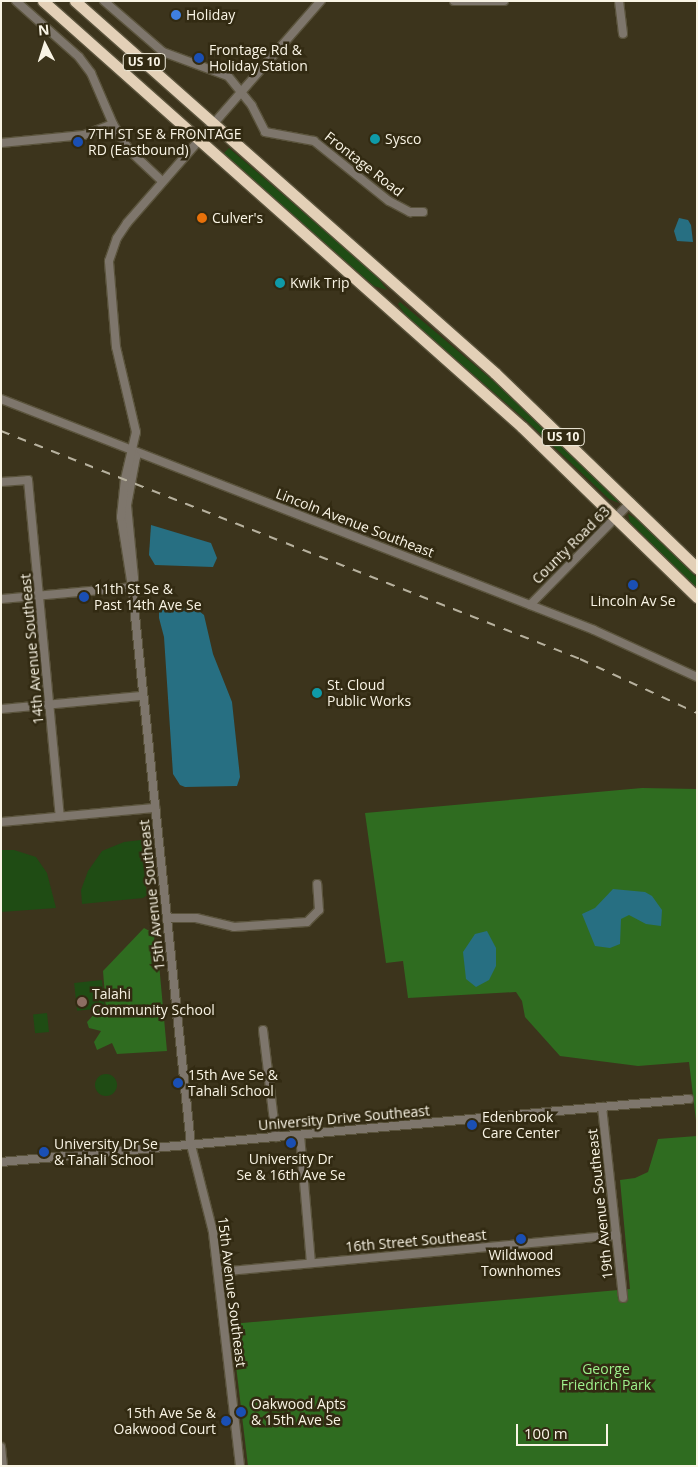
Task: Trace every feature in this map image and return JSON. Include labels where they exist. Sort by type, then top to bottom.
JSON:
[{"type":"highway","name":"US 10","points":[[43,1],[522,427],[616,516],[697,597]]},
{"type":"highway","name":"US 10","points":[[75,1],[495,373],[631,502],[697,568]]},
{"type":"street","points":[[16,1],[79,56],[91,73],[113,124],[139,162],[162,181]]},
{"type":"street","name":"Frontage Road","points":[[104,1],[163,52],[216,69],[242,91],[265,132],[314,141],[346,164],[389,201],[410,212],[424,212]]},
{"type":"street","name":"15th Avenue Southeast","points":[[240,1466],[210,1216],[191,1145],[142,696],[127,505],[136,457],[134,451],[136,432],[116,347],[109,261],[118,235],[162,181],[321,1]]},
{"type":"street","points":[[454,1],[504,1]]},
{"type":"street","points":[[619,1],[623,34]]},
{"type":"street","points":[[1,143],[84,135],[113,124]]},
{"type":"street","name":"Lincoln Avenue Southeast","points":[[1,399],[617,640],[697,677]]},
{"type":"street","name":"14th Avenue Southeast","points":[[1,482],[28,480],[41,596],[48,705],[60,816]]},
{"type":"street","name":"County Road 63","points":[[530,606],[631,502]]},
{"type":"street","points":[[1,599],[132,587]]},
{"type":"street","points":[[1,709],[142,696]]},
{"type":"street","points":[[1,822],[155,808]]},
{"type":"street","points":[[167,918],[196,918],[234,927],[307,922],[319,910],[317,884]]},
{"type":"street","points":[[263,1030],[276,1137]]},
{"type":"street","name":"University Drive Southeast","points":[[1,1162],[689,1099]]},
{"type":"street","name":"19th Avenue Southeast","points":[[602,1107],[623,1298]]},
{"type":"street","points":[[300,1135],[311,1263]]},
{"type":"street","name":"16th Street Southeast","points":[[218,1272],[616,1235]]},
{"type":"street","points":[[1,1447],[3,1466]]},
{"type":"green space","points":[[229,148],[376,275],[387,290],[374,286],[223,154]]},
{"type":"green space","points":[[400,302],[536,417],[619,503],[609,499],[530,424],[406,316],[398,304]]},
{"type":"green space","points":[[628,514],[642,522],[697,578],[697,589],[630,522]]},
{"type":"green space","points":[[642,788],[697,789],[697,1129],[689,1062],[638,1066],[560,1056],[525,1017],[522,1001],[516,992],[408,998],[403,961],[386,963],[365,813]]},
{"type":"green space","points":[[141,840],[147,895],[143,898],[82,904],[81,890],[88,871],[102,851],[124,842]]},
{"type":"green space","points":[[1,850],[14,850],[36,857],[47,873],[56,908],[1,912]]},
{"type":"green space","points":[[144,928],[155,934],[153,947],[158,953],[167,1051],[117,1054],[112,1043],[97,1050],[94,1042],[101,1031],[89,1028],[87,1022],[97,1011],[106,1009],[103,971]]},
{"type":"green space","points":[[102,980],[105,1008],[77,1011],[74,983]]},
{"type":"green space","points":[[47,1013],[49,1032],[35,1033],[33,1014]]},
{"type":"green space","points":[[106,1074],[114,1077],[117,1085],[114,1093],[106,1096],[98,1093],[95,1085],[98,1077]]},
{"type":"green space","name":"George Friedrich Park","points":[[697,1136],[697,1466],[248,1466],[231,1324],[630,1289],[620,1180],[635,1178],[648,1172],[658,1139]]},
{"type":"water","points":[[679,218],[688,220],[691,225],[693,242],[677,241],[674,231]]},
{"type":"water","points":[[151,525],[211,543],[217,558],[213,567],[155,565],[149,555]]},
{"type":"water","points":[[171,605],[195,608],[204,615],[213,654],[232,702],[240,777],[237,786],[185,787],[180,785],[173,774],[164,637],[159,618],[159,611]]},
{"type":"water","points":[[613,889],[645,892],[652,896],[662,910],[661,926],[646,924],[629,915],[621,919],[620,944],[610,948],[595,946],[582,914],[595,908]]},
{"type":"water","points":[[487,931],[496,948],[496,966],[489,980],[476,987],[466,979],[463,952],[475,934]]},
{"type":"railway","points":[[1,431],[580,659],[697,713]]},
{"type":"place","name":"Holiday","points":[[176,15]]},
{"type":"place","name":"Frontage Rd & Holiday Station","points":[[199,58]]},
{"type":"place","name":"Sysco","points":[[375,139]]},
{"type":"place","name":"7TH ST SE & FRONTAGE RD (Eastbound)","points":[[78,142]]},
{"type":"place","name":"Culver's","points":[[202,218]]},
{"type":"place","name":"Kwik Trip","points":[[280,283]]},
{"type":"place","name":"Lincoln Av Se","points":[[633,585]]},
{"type":"place","name":"11th St Se & Past 14th Ave Se","points":[[84,597]]},
{"type":"place","name":"St. Cloud Public Works","points":[[317,693]]},
{"type":"place","name":"Talahi Community School","points":[[82,1002]]},
{"type":"place","name":"15th Ave Se & Tahali School","points":[[178,1083]]},
{"type":"place","name":"Edenbrook Care Center","points":[[472,1125]]},
{"type":"place","name":"University Dr Se & 16th Ave Se","points":[[291,1143]]},
{"type":"place","name":"University Dr Se & Tahali School","points":[[44,1152]]},
{"type":"place","name":"Wildwood Townhomes","points":[[521,1239]]},
{"type":"place","name":"Oakwood Apts & 15th Ave Se","points":[[241,1412]]},
{"type":"place","name":"15th Ave Se & Oakwood Court","points":[[226,1421]]}]
